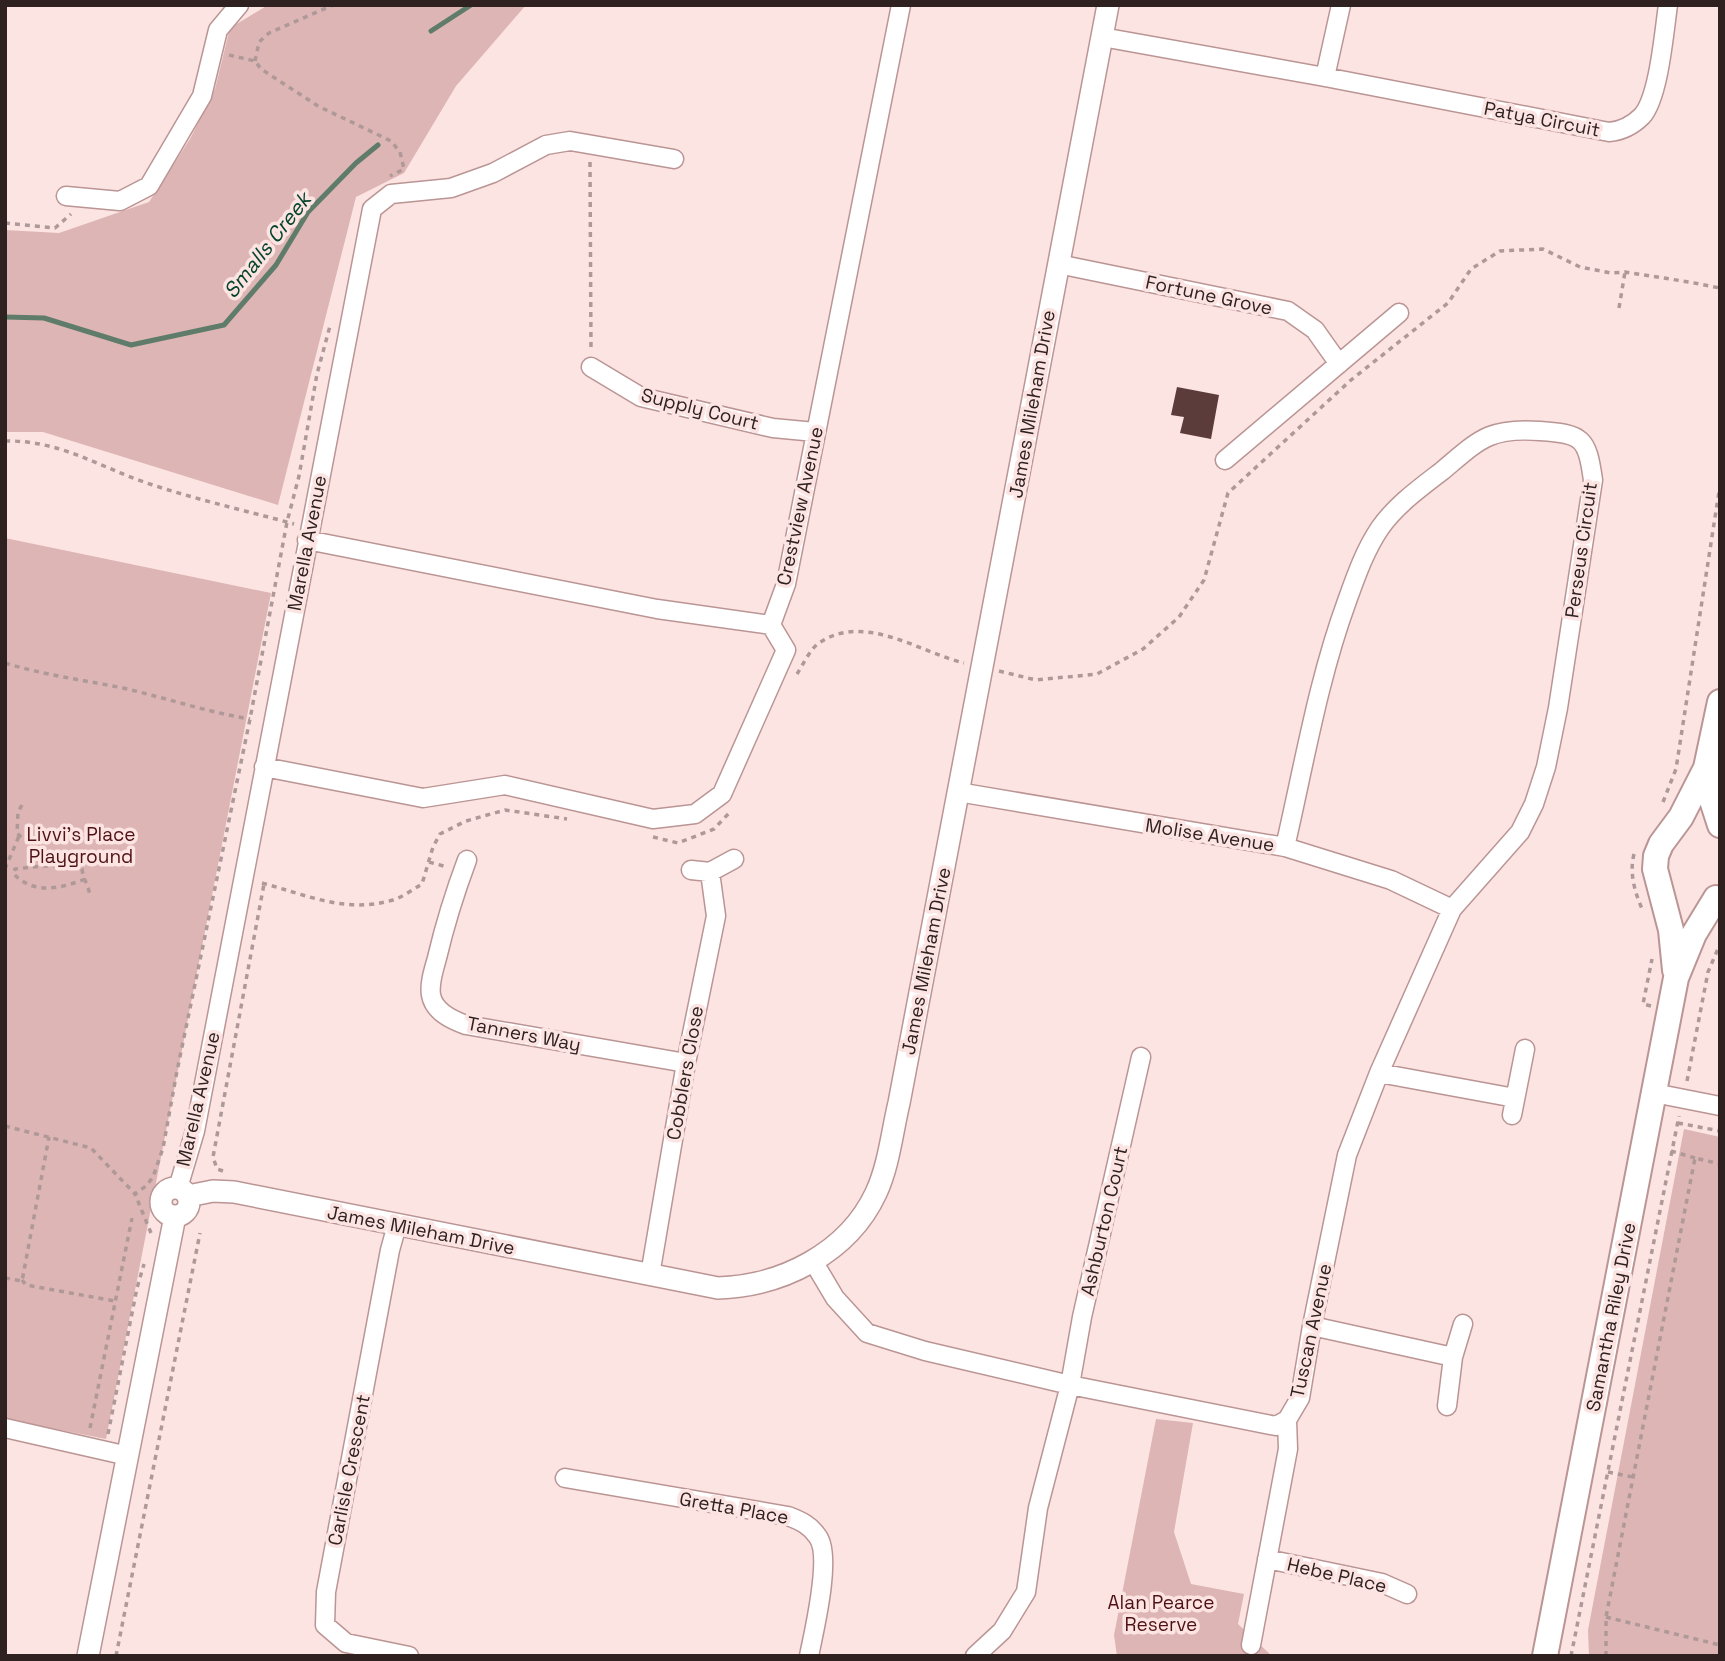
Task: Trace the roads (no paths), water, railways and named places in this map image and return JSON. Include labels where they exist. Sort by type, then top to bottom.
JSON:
[{"type":"main road","name":"Samantha Riley Drive","points":[[1676,978],[1671,930],[1655,869],[1656,856],[1661,844],[1671,834],[1706,768],[1720,702]]},
{"type":"main road","name":"Samantha Riley Drive","points":[[1706,768],[1709,791],[1720,825]]},
{"type":"main road","points":[[1671,834],[1682,827],[1695,825],[1720,834]]},
{"type":"main road","name":"Samantha Riley Drive","points":[[1659,882],[1667,893],[1684,903],[1697,904],[1718,897]]},
{"type":"main road","name":"Samantha Riley Drive","points":[[1545,1656],[1676,978],[1694,934],[1718,897]]},
{"type":"street","points":[[66,197],[120,201],[149,186],[202,96],[218,30],[239,5]]},
{"type":"street","name":"Crestview Avenue","points":[[771,625],[786,584],[901,5]]},
{"type":"street","name":"James Mileham Drive","points":[[183,1192],[234,1192],[709,1287],[735,1288],[782,1277],[832,1248],[860,1220],[883,1176],[1108,5]]},
{"type":"street","points":[[1325,77],[1341,5]]},
{"type":"street","name":"Patya Circuit","points":[[1102,37],[1609,132],[1634,123],[1648,108],[1655,85],[1668,5]]},
{"type":"street","name":"Marella Avenue","points":[[183,1192],[372,209],[391,194],[451,187],[493,173],[546,145],[570,141],[590,142],[674,159]]},
{"type":"street","name":"Fortune Grove","points":[[1058,264],[1287,312],[1315,330],[1339,364]]},
{"type":"street","points":[[1225,460],[1399,313]]},
{"type":"street","name":"Supply Court","points":[[591,367],[640,397],[773,428],[816,432]]},
{"type":"street","name":"Perseus Circuit","points":[[1285,847],[1330,648],[1360,566],[1379,529],[1396,508],[1482,438],[1507,430],[1527,430],[1558,432],[1581,439],[1589,452],[1593,480],[1558,708],[1546,767],[1534,804],[1520,832],[1452,909]]},
{"type":"street","points":[[264,768],[423,798],[505,785],[653,819],[695,814],[722,794],[786,650],[771,625],[657,609],[307,540]]},
{"type":"street","name":"Molise Avenue","points":[[958,792],[1285,847],[1391,880],[1452,909]]},
{"type":"street","points":[[691,870],[710,872],[734,859]]},
{"type":"street","name":"Tanners Way","points":[[467,860],[449,909],[432,982],[431,997],[437,1008],[449,1018],[466,1025],[686,1063]]},
{"type":"street","name":"Cobblers Close","points":[[650,1275],[686,1063],[716,916],[710,872]]},
{"type":"street","name":"Tuscan Avenue","points":[[813,1261],[835,1298],[867,1333],[938,1354],[1070,1385],[1276,1426],[1287,1420],[1300,1398],[1347,1155],[1379,1073],[1452,909]]},
{"type":"street","points":[[1379,1073],[1514,1106],[1525,1049]]},
{"type":"street","name":"Ashburton Court","points":[[1070,1385],[1082,1317],[1141,1057]]},
{"type":"street","points":[[1654,1093],[1720,1106]]},
{"type":"street","points":[[88,1656],[175,1216],[187,1210],[189,1204],[183,1192]]},
{"type":"street","name":"Carlisle Crescent","points":[[397,1225],[328,1578],[325,1625],[346,1643],[409,1656]]},
{"type":"street","points":[[1447,1406],[1453,1357],[1463,1324]]},
{"type":"street","points":[[1312,1326],[1453,1357]]},
{"type":"street","points":[[975,1656],[1002,1631],[1026,1592],[1038,1508],[1070,1385]]},
{"type":"street","name":"Hebe Place","points":[[1251,1645],[1288,1449],[1287,1420]]},
{"type":"street","points":[[5,1428],[128,1456]]},
{"type":"street","name":"Gretta Place","points":[[565,1478],[804,1521],[820,1539],[823,1581],[809,1656]]},
{"type":"street","name":"Hebe Place","points":[[1267,1559],[1382,1583],[1407,1594]]},
{"type":"waterway","name":"Smalls Creek","points":[[431,31],[471,5]]},
{"type":"waterway","name":"Smalls Creek","points":[[5,317],[44,318],[131,345],[224,325],[276,265],[308,212],[356,163],[378,145]]},
{"type":"park label","name":"Livvi's Place Playground","points":[[81,845]]},
{"type":"park label","name":"Alan Pearce Reserve","points":[[1161,1613]]}]
